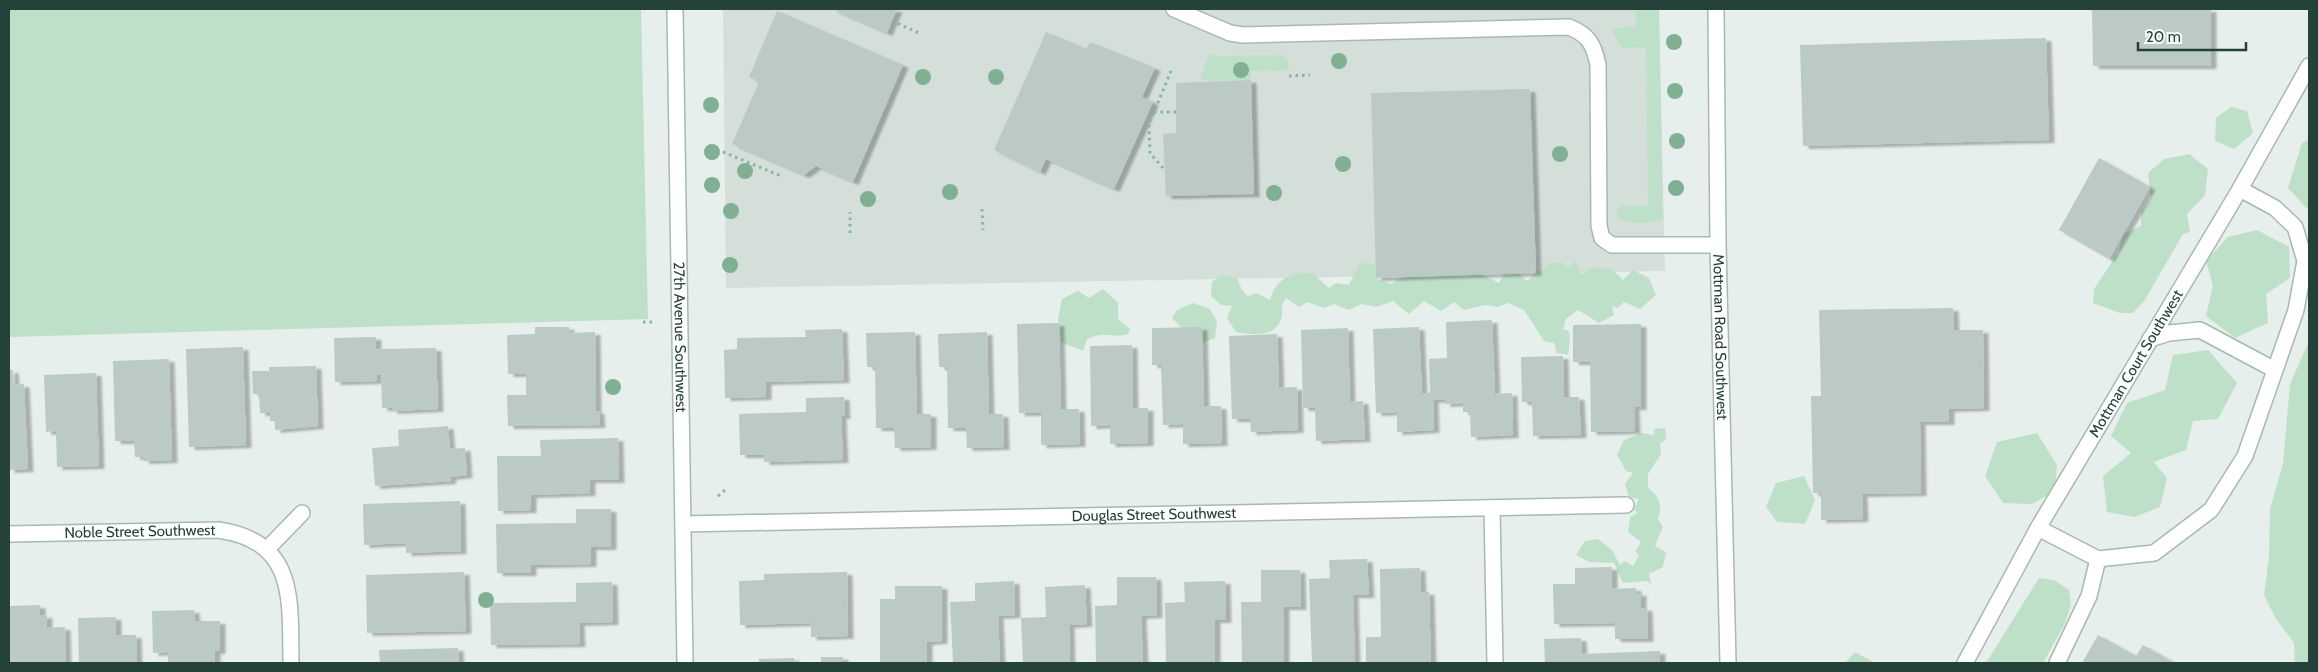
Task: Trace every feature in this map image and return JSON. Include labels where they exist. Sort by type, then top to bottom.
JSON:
[{"type":"street","name":"27th Avenue Southwest","points":[[675,9],[685,663]]},
{"type":"street","points":[[1174,9],[1230,33],[1243,35],[1569,27],[1584,33],[1594,46],[1598,65],[1599,226],[1602,238],[1612,245],[1718,246]]},
{"type":"street","name":"Mottman Road Southwest","points":[[1716,9],[1718,246],[1728,663]]},
{"type":"street","name":"Mottman Court Southwest","points":[[1965,663],[2038,528],[2240,189],[2309,66]]},
{"type":"street","points":[[2038,528],[2098,559],[2154,553],[2211,510],[2245,456],[2296,310],[2305,261],[2295,227],[2275,208],[2240,189]]},
{"type":"street","points":[[2150,340],[2169,333],[2200,330],[2275,370]]},
{"type":"street","name":"Douglas Street Southwest","points":[[683,524],[1626,505]]},
{"type":"street","points":[[1492,508],[1496,663]]},
{"type":"street","points":[[291,663],[290,602],[278,564],[267,549],[302,513]]},
{"type":"street","name":"Noble Street Southwest","points":[[9,534],[218,530],[235,532],[255,539],[267,549]]},
{"type":"street","points":[[2057,663],[2089,596],[2098,559]]},
{"type":"path","points":[[892,21],[921,34]]},
{"type":"path","points":[[1163,168],[1150,153],[1149,124],[1170,71]]},
{"type":"path","points":[[1289,76],[1310,75]]},
{"type":"path","points":[[1154,112],[1176,112]]},
{"type":"path","points":[[723,152],[781,176]]},
{"type":"path","points":[[982,209],[982,230]]},
{"type":"path","points":[[850,212],[850,233]]},
{"type":"shaded area","points":[[723,9],[1659,9],[1665,271],[726,288]]},
{"type":"green space","points":[[9,9],[641,9],[648,319],[9,337]]},
{"type":"green space","points":[[1635,9],[1659,9],[1663,219],[1653,222],[1627,221],[1617,217],[1617,210],[1621,206],[1648,206],[1646,47],[1622,48],[1612,31],[1616,28],[1636,26]]},
{"type":"green space","points":[[1210,53],[1219,56],[1281,55],[1288,60],[1289,70],[1251,71],[1251,80],[1209,81],[1200,78]]},
{"type":"green space","points":[[2231,107],[2247,111],[2253,133],[2234,149],[2215,141],[2216,118]]},
{"type":"green space","points":[[2309,139],[2309,211],[2288,188],[2302,143]]},
{"type":"green space","points":[[2189,154],[2208,169],[2205,195],[2187,214],[2190,232],[2183,234],[2145,300],[2133,313],[2120,313],[2093,303],[2094,289],[2118,253],[2118,256],[2123,234],[2141,226],[2141,212],[2151,198],[2148,173],[2164,159]]},
{"type":"green space","points":[[2257,230],[2289,247],[2290,278],[2266,294],[2268,323],[2235,338],[2206,316],[2213,285],[2206,261],[2228,237]]},
{"type":"green space","points":[[1575,261],[1581,274],[1593,267],[1612,269],[1623,280],[1633,270],[1649,278],[1656,295],[1640,309],[1624,302],[1618,308],[1612,306],[1614,315],[1599,323],[1578,310],[1566,319],[1563,330],[1568,330],[1570,336],[1568,355],[1557,353],[1554,343],[1544,341],[1524,310],[1508,303],[1497,307],[1485,305],[1464,310],[1454,302],[1441,311],[1424,301],[1409,314],[1393,301],[1376,307],[1362,304],[1349,310],[1334,304],[1324,308],[1307,302],[1299,307],[1286,298],[1278,326],[1261,334],[1248,334],[1236,332],[1227,318],[1232,306],[1221,305],[1211,296],[1212,282],[1223,275],[1237,278],[1242,290],[1248,296],[1256,293],[1270,300],[1276,286],[1291,275],[1312,273],[1329,288],[1336,283],[1349,285],[1360,263],[1375,264],[1376,278],[1391,284],[1402,277],[1481,274],[1499,283],[1503,276],[1519,273],[1527,281],[1536,273],[1536,269],[1541,272],[1550,263],[1562,262],[1568,269]]},
{"type":"green space","points":[[1103,289],[1118,303],[1118,319],[1130,329],[1128,334],[1094,336],[1087,339],[1083,351],[1061,342],[1058,320],[1062,299],[1078,291],[1089,298]]},
{"type":"green space","points":[[1193,303],[1210,309],[1217,321],[1215,338],[1199,344],[1172,318],[1177,310]]},
{"type":"green space","points":[[2309,341],[2309,663],[2295,663],[2294,643],[2276,619],[2264,595],[2269,557],[2270,509],[2283,464],[2290,384]]},
{"type":"green space","points":[[2208,350],[2237,383],[2218,419],[2193,421],[2186,450],[2154,462],[2167,478],[2160,507],[2135,517],[2107,512],[2103,476],[2131,453],[2111,436],[2127,403],[2165,390],[2173,355]]},
{"type":"green space","points":[[1665,428],[1666,440],[1660,443],[1661,454],[1648,474],[1648,488],[1655,494],[1660,506],[1658,519],[1663,527],[1655,546],[1666,552],[1663,567],[1649,574],[1651,584],[1647,581],[1623,583],[1614,563],[1589,562],[1576,555],[1585,541],[1598,539],[1612,550],[1620,565],[1625,561],[1633,566],[1639,556],[1635,551],[1641,542],[1628,532],[1630,517],[1638,513],[1634,510],[1639,499],[1629,497],[1625,484],[1633,473],[1626,471],[1617,455],[1624,440],[1641,433],[1654,435],[1654,429]]},
{"type":"green space","points":[[2037,433],[2057,465],[2055,491],[2032,504],[2003,503],[1985,476],[1997,442]]},
{"type":"green space","points":[[1804,476],[1815,500],[1805,524],[1777,522],[1766,507],[1776,483]]},
{"type":"green space","points":[[2039,578],[2054,580],[2069,590],[2071,605],[2064,625],[2043,663],[1986,663]]},
{"type":"green space","points":[[1855,652],[1875,663],[1845,663]]},
{"type":"building","points":[[832,9],[897,9],[887,33]]},
{"type":"building","points":[[2092,9],[2211,9],[2211,66],[2093,66]]},
{"type":"building","points":[[777,11],[903,65],[853,182],[816,166],[804,175],[732,144],[759,82],[749,77]]},
{"type":"building","points":[[1046,32],[1086,49],[1090,42],[1155,68],[1142,97],[1153,102],[1114,189],[1046,159],[1040,172],[994,150]]},
{"type":"building","points":[[2046,38],[2049,140],[1803,146],[1800,45]]},
{"type":"building","points":[[1251,80],[1254,194],[1166,196],[1163,134],[1176,133],[1176,83]]},
{"type":"building","points":[[1530,89],[1536,273],[1376,278],[1371,93]]},
{"type":"building","points":[[2099,158],[2150,187],[2109,259],[2059,230]]},
{"type":"building","points":[[1953,308],[1954,330],[1983,330],[1984,408],[1949,409],[1949,422],[1920,422],[1921,493],[1862,494],[1863,519],[1821,520],[1821,493],[1813,493],[1811,396],[1821,396],[1819,310]]},
{"type":"building","points":[[1492,320],[1495,394],[1512,393],[1513,435],[1471,437],[1470,412],[1463,412],[1463,403],[1445,404],[1445,399],[1433,400],[1434,430],[1397,432],[1397,412],[1376,413],[1373,329],[1419,327],[1422,393],[1430,393],[1429,359],[1447,358],[1446,322]]},
{"type":"building","points":[[1059,323],[1061,409],[1079,409],[1080,444],[1041,445],[1041,413],[1019,413],[1017,324]]},
{"type":"building","points":[[1641,324],[1641,407],[1634,407],[1635,431],[1591,432],[1590,362],[1573,362],[1573,325]]},
{"type":"building","points":[[535,327],[569,327],[569,333],[595,332],[596,411],[599,411],[600,425],[508,426],[507,395],[526,395],[526,374],[508,374],[507,335],[535,334]]},
{"type":"building","points":[[1202,327],[1204,406],[1221,406],[1222,443],[1183,444],[1183,424],[1163,425],[1161,365],[1152,365],[1152,328]]},
{"type":"building","points":[[1348,328],[1350,402],[1363,401],[1365,439],[1316,441],[1315,408],[1303,408],[1301,330]]},
{"type":"building","points":[[842,329],[844,380],[766,382],[766,397],[725,398],[724,350],[737,349],[737,338],[806,337],[805,330]]},
{"type":"building","points":[[915,332],[917,414],[931,414],[931,447],[895,448],[894,428],[876,428],[875,367],[867,367],[866,333]]},
{"type":"building","points":[[987,332],[989,414],[1003,414],[1004,447],[967,448],[966,428],[948,428],[947,367],[939,367],[938,334]]},
{"type":"building","points":[[1277,334],[1279,388],[1297,387],[1298,430],[1251,432],[1250,419],[1232,419],[1229,336]]},
{"type":"building","points":[[376,337],[376,349],[436,348],[438,409],[392,411],[392,408],[382,408],[381,375],[376,375],[377,381],[335,382],[334,338]]},
{"type":"building","points":[[1132,345],[1133,408],[1148,408],[1148,443],[1110,444],[1110,425],[1091,426],[1090,346]]},
{"type":"building","points":[[243,347],[246,445],[189,447],[186,349]]},
{"type":"building","points":[[1563,356],[1564,397],[1579,397],[1581,435],[1533,436],[1532,402],[1522,402],[1521,357]]},
{"type":"building","points":[[169,359],[172,460],[144,461],[143,457],[135,457],[134,441],[115,441],[113,361]]},
{"type":"building","points":[[316,366],[318,426],[275,430],[275,421],[270,421],[270,413],[260,413],[259,394],[253,394],[252,371],[269,371],[269,367]]},
{"type":"building","points":[[9,370],[13,370],[14,385],[24,384],[28,469],[9,470]]},
{"type":"building","points":[[96,373],[99,466],[57,467],[56,431],[46,432],[44,375]]},
{"type":"building","points":[[844,397],[845,416],[841,416],[843,460],[764,462],[764,455],[740,455],[739,414],[806,412],[806,398]]},
{"type":"building","points":[[448,426],[450,449],[465,448],[467,475],[450,477],[451,481],[375,486],[372,448],[399,446],[398,430]]},
{"type":"building","points":[[618,438],[619,480],[590,480],[590,493],[531,495],[531,510],[498,511],[497,456],[541,456],[540,440]]},
{"type":"building","points":[[460,501],[461,551],[406,553],[406,543],[364,545],[363,504]]},
{"type":"building","points":[[576,509],[611,509],[611,547],[591,547],[591,564],[531,565],[531,573],[497,573],[496,524],[576,523]]},
{"type":"building","points":[[1367,559],[1369,595],[1353,595],[1355,663],[1312,663],[1309,579],[1330,578],[1329,560]]},
{"type":"building","points":[[1612,567],[1612,589],[1636,588],[1636,593],[1641,593],[1641,608],[1647,608],[1648,639],[1615,639],[1615,623],[1554,624],[1553,584],[1575,584],[1575,568]]},
{"type":"building","points":[[1420,568],[1421,592],[1429,592],[1431,663],[1366,663],[1366,637],[1381,637],[1380,569]]},
{"type":"building","points":[[1261,570],[1300,570],[1301,607],[1284,607],[1284,663],[1242,663],[1241,602],[1261,602]]},
{"type":"building","points":[[464,572],[466,631],[367,633],[366,575]]},
{"type":"building","points":[[847,572],[848,636],[811,637],[811,623],[740,625],[739,581],[764,580],[764,574]]},
{"type":"building","points":[[1117,577],[1156,577],[1157,615],[1141,616],[1143,663],[1096,663],[1095,606],[1117,605]]},
{"type":"building","points":[[1014,581],[1015,615],[998,616],[1000,661],[953,662],[950,602],[975,601],[975,583]]},
{"type":"building","points":[[1225,581],[1226,620],[1215,620],[1215,663],[1166,663],[1165,603],[1185,602],[1184,582]]},
{"type":"building","points":[[612,582],[613,622],[579,623],[580,644],[491,645],[490,603],[576,602],[576,583]]},
{"type":"building","points":[[1085,585],[1087,624],[1069,625],[1070,663],[1023,663],[1021,618],[1046,617],[1045,587]]},
{"type":"building","points":[[895,586],[942,586],[942,641],[927,642],[927,663],[880,663],[880,599],[895,599]]},
{"type":"building","points":[[40,605],[40,616],[47,615],[47,628],[65,627],[66,663],[9,663],[9,606]]},
{"type":"building","points":[[194,610],[195,621],[220,621],[220,651],[215,651],[215,663],[168,663],[168,652],[153,653],[152,611]]},
{"type":"building","points":[[116,617],[116,635],[136,635],[137,663],[79,663],[78,618]]},
{"type":"building","points":[[2098,635],[2136,656],[2143,645],[2175,663],[2082,663]]},
{"type":"building","points":[[1581,638],[1582,654],[1660,651],[1660,663],[1545,663],[1544,639]]},
{"type":"building","points":[[458,648],[459,663],[380,663],[379,650]]},
{"type":"building","points":[[821,657],[843,657],[843,663],[817,663],[821,662]]},
{"type":"building","points":[[794,658],[794,663],[759,663],[759,659]]}]
